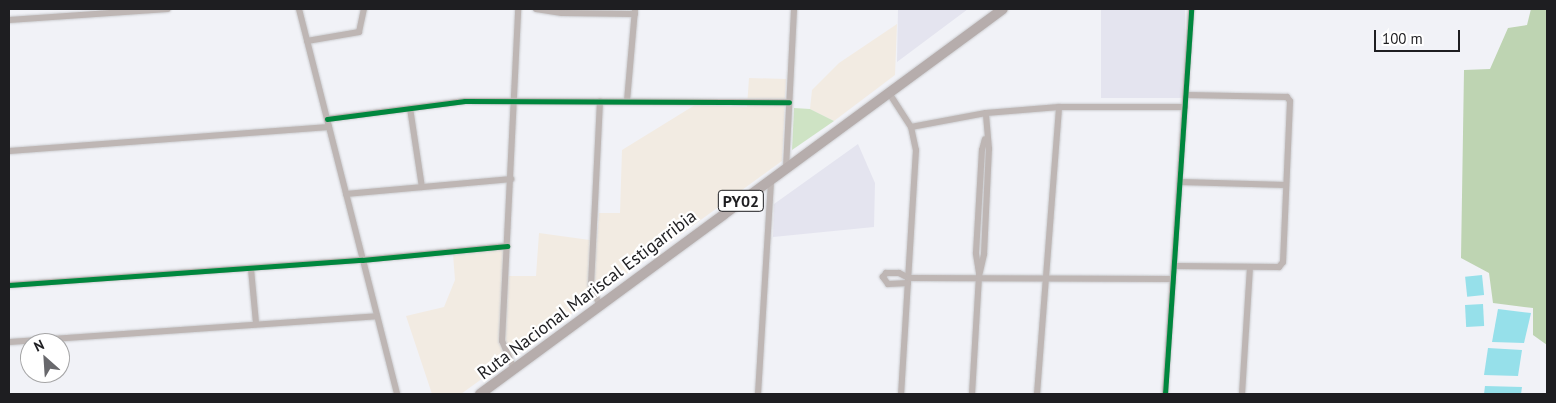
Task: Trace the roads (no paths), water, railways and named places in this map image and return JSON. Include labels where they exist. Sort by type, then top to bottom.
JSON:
[{"type":"main road","name":"Ruta Nacional Mariscal Estigarribia","points":[[480,394],[1003,9]]},
{"type":"street","points":[[9,20],[168,9]]},
{"type":"street","points":[[299,9],[397,394]]},
{"type":"street","points":[[308,41],[359,32],[364,9]]},
{"type":"street","points":[[514,370],[502,341],[518,9]]},
{"type":"street","points":[[536,9],[562,14],[635,11],[627,101]]},
{"type":"street","points":[[786,168],[794,9]]},
{"type":"street","points":[[1165,394],[1191,9]]},
{"type":"street","points":[[889,93],[911,127],[916,150],[901,394]]},
{"type":"street","points":[[1174,266],[1279,267],[1282,262],[1290,101],[1287,97],[1186,95]]},
{"type":"street","points":[[327,119],[465,101],[789,102]]},
{"type":"street","points":[[600,101],[591,285],[600,306]]},
{"type":"street","points":[[911,127],[986,114],[1059,107],[1185,107]]},
{"type":"street","points":[[1037,394],[1059,107]]},
{"type":"street","points":[[410,108],[422,187]]},
{"type":"street","points":[[972,394],[979,276],[976,253],[982,150],[986,138],[986,114]]},
{"type":"street","points":[[9,150],[329,127]]},
{"type":"street","points":[[346,194],[511,179]]},
{"type":"street","points":[[758,394],[771,179]]},
{"type":"street","points":[[1180,182],[1286,185]]},
{"type":"street","points":[[9,285],[250,269],[507,246]]},
{"type":"street","points":[[1242,394],[1250,267]]},
{"type":"street","points":[[250,269],[256,323]]},
{"type":"street","points":[[909,280],[979,276],[1173,278]]},
{"type":"street","points":[[9,342],[256,323],[377,316]]},
{"type":"water","points":[[1482,275],[1484,295],[1467,297],[1465,277]]},
{"type":"water","points":[[1483,304],[1484,326],[1466,327],[1465,305]]},
{"type":"water","points":[[1498,309],[1531,313],[1524,343],[1492,342]]},
{"type":"water","points":[[1488,348],[1522,350],[1518,376],[1484,375]]},
{"type":"water","points":[[1485,386],[1522,387],[1521,394],[1484,394]]}]
